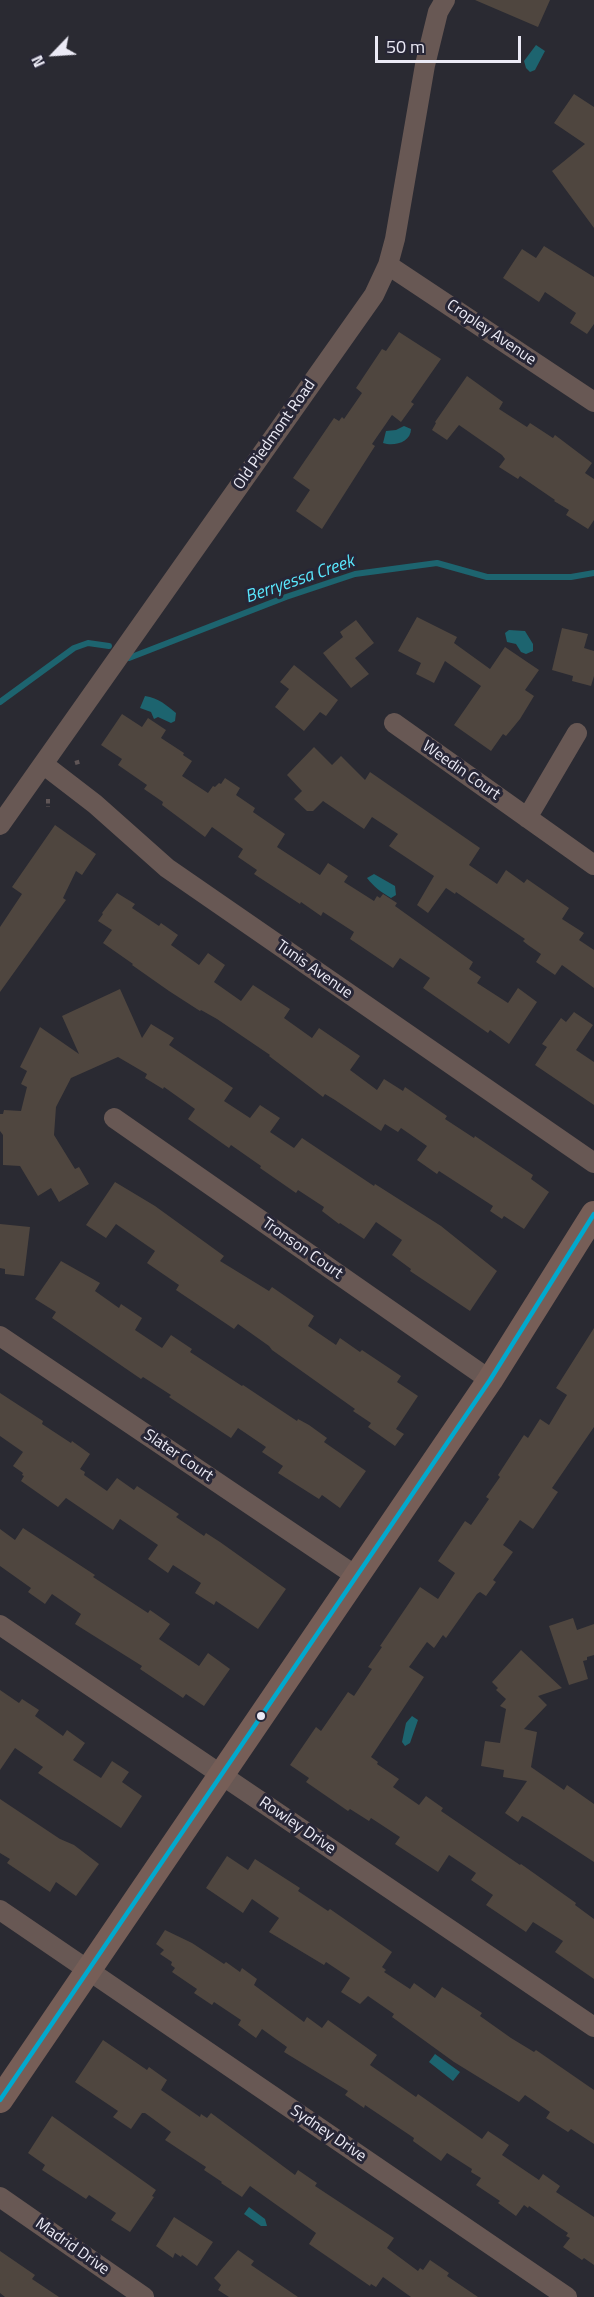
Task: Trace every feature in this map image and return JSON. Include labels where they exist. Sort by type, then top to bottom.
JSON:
[{"type":"main road","points":[[0,2100],[490,1380],[594,1214]]},
{"type":"street","name":"Old Piedmont Road","points":[[0,825],[374,295],[388,265],[405,188],[426,65],[438,12],[446,0]]},
{"type":"street","name":"Cropley Avenue","points":[[388,265],[594,402]]},
{"type":"street","name":"Weedin Court","points":[[394,723],[594,865]]},
{"type":"street","points":[[528,818],[577,733]]},
{"type":"street","name":"Tunis Avenue","points":[[43,764],[95,804],[167,868],[594,1163]]},
{"type":"street","name":"Tronson Court","points":[[114,1118],[490,1380]]},
{"type":"street","name":"Slater Court","points":[[0,1336],[356,1575]]},
{"type":"street","name":"Rowley Drive","points":[[0,1625],[594,2027]]},
{"type":"street","name":"Sydney Drive","points":[[0,1910],[567,2297]]},
{"type":"street","name":"Madrid Drive","points":[[0,2197],[144,2297]]},
{"type":"path","points":[[75,763],[82,761]]},
{"type":"path","points":[[48,800],[48,807]]},
{"type":"water","points":[[536,45],[545,51],[535,70],[530,72],[524,61]]},
{"type":"water","points":[[404,426],[411,429],[405,440],[397,444],[383,443],[386,431]]},
{"type":"water","points":[[509,630],[525,631],[533,644],[533,651],[526,654],[521,652],[516,644],[507,642],[505,633]]},
{"type":"water","points":[[145,696],[158,700],[176,713],[175,721],[171,723],[158,717],[154,719],[151,712],[140,708]]},
{"type":"water","points":[[374,874],[395,886],[396,895],[391,898],[375,887],[367,878]]},
{"type":"water","points":[[412,1716],[418,1720],[410,1743],[405,1746],[402,1742],[406,1723]]},
{"type":"water","points":[[435,2054],[460,2072],[453,2081],[429,2062]]},
{"type":"water","points":[[249,2207],[265,2219],[267,2226],[261,2226],[244,2214]]},
{"type":"building","points":[[475,0],[550,0],[538,27]]},
{"type":"building","points":[[574,94],[594,107],[594,228],[552,171],[585,144],[554,123]]},
{"type":"building","points":[[544,246],[594,277],[594,324],[587,334],[570,323],[576,313],[545,292],[539,302],[503,278],[522,249],[536,258]]},
{"type":"building","points":[[399,332],[441,359],[411,402],[414,404],[401,422],[392,415],[372,444],[375,446],[322,529],[296,511],[310,490],[293,478],[334,418],[339,421],[342,417],[344,419],[362,393],[356,388],[382,349],[386,351]]},
{"type":"building","points":[[467,376],[503,402],[499,409],[527,427],[530,423],[553,438],[555,435],[592,463],[585,473],[594,479],[594,520],[588,529],[566,515],[569,510],[555,500],[520,476],[518,479],[499,467],[505,459],[502,455],[459,425],[447,440],[432,430],[435,422]]},
{"type":"building","points":[[417,617],[457,637],[454,643],[490,669],[505,647],[539,670],[525,690],[534,696],[520,719],[506,736],[503,734],[491,751],[454,725],[481,686],[445,661],[434,683],[416,674],[421,663],[398,651]]},
{"type":"building","points":[[356,620],[374,643],[355,658],[369,674],[351,688],[323,653],[343,637],[340,632]]},
{"type":"building","points":[[562,628],[588,634],[584,648],[594,651],[594,676],[591,686],[572,681],[573,676],[552,670]]},
{"type":"building","points":[[294,665],[338,700],[326,716],[320,712],[304,731],[275,707],[289,689],[280,682]]},
{"type":"building","points":[[122,714],[142,727],[148,718],[166,730],[161,738],[192,761],[182,776],[208,793],[213,786],[221,784],[225,778],[240,788],[236,795],[255,808],[253,812],[285,834],[277,847],[320,875],[328,863],[348,876],[344,882],[374,901],[377,896],[380,898],[383,894],[397,903],[395,906],[473,962],[469,969],[481,977],[477,983],[508,1003],[518,988],[537,1002],[509,1044],[490,1030],[488,1033],[423,988],[430,978],[400,958],[393,968],[350,939],[354,932],[323,912],[321,916],[301,902],[300,904],[254,874],[257,870],[238,857],[243,849],[212,827],[205,837],[162,805],[163,802],[144,789],[147,785],[118,765],[122,759],[101,745]]},
{"type":"building","points":[[314,747],[332,765],[341,756],[365,780],[370,772],[480,848],[469,865],[497,884],[506,870],[524,883],[527,879],[569,908],[562,919],[584,933],[579,940],[594,950],[594,988],[562,965],[555,975],[536,962],[541,954],[523,941],[525,939],[456,892],[455,894],[446,888],[428,913],[417,905],[434,876],[389,846],[398,834],[372,817],[364,829],[323,801],[313,811],[307,811],[294,799],[302,791],[287,775]]},
{"type":"building","points":[[55,825],[96,854],[82,875],[76,871],[63,898],[66,900],[0,992],[0,927],[22,894],[12,887]]},
{"type":"building","points":[[117,893],[135,904],[132,908],[159,926],[161,923],[178,935],[171,945],[199,965],[208,953],[225,965],[214,982],[241,1001],[253,985],[290,1009],[284,1018],[312,1038],[319,1028],[360,1056],[350,1070],[377,1090],[384,1079],[403,1091],[405,1087],[447,1116],[445,1119],[533,1175],[531,1179],[549,1192],[524,1229],[504,1216],[502,1219],[490,1211],[493,1206],[439,1171],[437,1174],[417,1160],[427,1146],[401,1128],[398,1132],[385,1124],[381,1131],[325,1094],[323,1097],[270,1055],[217,1019],[169,991],[103,943],[112,930],[98,921]]},
{"type":"building","points":[[120,989],[142,1038],[151,1024],[174,1038],[169,1045],[233,1088],[224,1101],[250,1118],[260,1105],[280,1118],[270,1132],[294,1148],[302,1138],[374,1186],[375,1184],[441,1226],[497,1271],[470,1311],[410,1271],[411,1269],[392,1255],[402,1240],[376,1222],[364,1239],[339,1224],[322,1211],[324,1207],[298,1190],[296,1193],[231,1145],[229,1148],[188,1119],[195,1109],[164,1087],[163,1089],[145,1078],[147,1074],[118,1057],[71,1078],[56,1107],[54,1135],[75,1169],[79,1167],[89,1184],[59,1202],[51,1188],[38,1196],[20,1166],[3,1165],[0,1114],[3,1114],[4,1110],[21,1111],[27,1087],[21,1084],[27,1071],[20,1067],[40,1027],[79,1054],[62,1016]]},
{"type":"building","points":[[574,1012],[593,1025],[576,1050],[594,1062],[594,1105],[535,1065],[547,1047],[542,1044],[561,1018],[566,1022]]},
{"type":"building","points":[[115,1182],[155,1206],[224,1256],[220,1261],[269,1291],[272,1287],[314,1316],[308,1326],[336,1345],[340,1338],[401,1376],[397,1382],[418,1396],[396,1429],[404,1434],[395,1446],[368,1427],[371,1423],[353,1411],[355,1409],[269,1346],[238,1324],[234,1329],[176,1290],[179,1285],[147,1263],[155,1251],[116,1224],[106,1238],[86,1225]]},
{"type":"building","points":[[0,1224],[30,1227],[24,1276],[5,1274],[5,1269],[0,1268]]},
{"type":"building","points":[[61,1261],[100,1283],[95,1291],[119,1308],[121,1304],[142,1318],[135,1330],[162,1348],[171,1335],[192,1349],[190,1352],[242,1386],[297,1421],[298,1419],[309,1425],[327,1438],[324,1442],[366,1471],[340,1508],[322,1495],[319,1499],[278,1473],[283,1466],[262,1452],[266,1447],[238,1428],[231,1438],[169,1397],[171,1395],[143,1377],[141,1379],[52,1318],[56,1312],[35,1299]]},
{"type":"building","points":[[594,1328],[594,1427],[552,1488],[558,1492],[533,1529],[520,1520],[503,1545],[513,1552],[493,1580],[496,1582],[486,1596],[480,1592],[477,1594],[446,1638],[443,1635],[434,1648],[427,1642],[409,1667],[424,1677],[371,1757],[399,1779],[393,1787],[419,1805],[426,1796],[443,1808],[441,1811],[521,1864],[576,1903],[575,1905],[594,1919],[594,1979],[555,1952],[563,1941],[533,1922],[526,1932],[486,1905],[493,1895],[471,1880],[476,1873],[449,1855],[438,1872],[395,1844],[400,1837],[371,1818],[369,1821],[350,1809],[348,1811],[306,1782],[309,1778],[290,1765],[316,1727],[321,1731],[348,1692],[354,1696],[372,1669],[368,1667],[382,1647],[380,1646],[420,1587],[438,1599],[455,1573],[438,1561],[465,1521],[471,1525],[489,1499],[486,1497],[500,1477],[498,1475],[524,1435],[528,1438],[540,1419],[549,1425],[567,1395],[556,1388]]},
{"type":"building","points":[[0,1393],[43,1421],[42,1424],[90,1454],[80,1469],[85,1472],[84,1475],[107,1491],[117,1478],[134,1490],[137,1486],[179,1514],[176,1517],[204,1536],[206,1533],[220,1542],[286,1589],[258,1629],[216,1601],[214,1605],[195,1593],[201,1583],[173,1565],[168,1573],[148,1559],[158,1545],[120,1519],[113,1530],[66,1498],[58,1507],[21,1481],[23,1473],[13,1466],[23,1452],[0,1436]]},
{"type":"building","points":[[23,1528],[148,1613],[150,1610],[170,1624],[159,1639],[199,1666],[208,1653],[230,1669],[204,1706],[186,1694],[183,1698],[140,1669],[142,1666],[75,1624],[81,1614],[52,1594],[45,1604],[28,1592],[31,1588],[0,1566],[0,1529],[15,1540]]},
{"type":"building","points":[[573,1618],[577,1630],[594,1624],[594,1655],[583,1661],[588,1679],[569,1685],[549,1626]]},
{"type":"building","points":[[521,1650],[562,1688],[538,1696],[547,1705],[524,1729],[537,1732],[531,1767],[564,1790],[567,1785],[594,1804],[594,1862],[528,1819],[522,1816],[518,1822],[505,1813],[527,1781],[503,1777],[504,1770],[481,1766],[485,1741],[500,1743],[506,1709],[500,1706],[506,1699],[496,1690],[498,1688],[492,1682]]},
{"type":"building","points":[[0,1690],[19,1703],[22,1699],[39,1710],[35,1716],[63,1736],[67,1730],[85,1743],[73,1760],[101,1778],[112,1761],[129,1772],[122,1782],[142,1796],[121,1828],[38,1773],[43,1767],[15,1748],[0,1770]]},
{"type":"building","points":[[0,1799],[60,1839],[74,1845],[99,1864],[76,1896],[56,1882],[50,1892],[7,1863],[10,1859],[0,1853]]},
{"type":"building","points":[[227,1856],[248,1870],[255,1859],[300,1888],[298,1891],[328,1911],[330,1909],[392,1952],[382,1967],[386,1970],[384,1972],[410,1989],[414,1983],[435,1998],[442,1987],[482,2013],[480,2016],[511,2038],[534,2052],[536,2050],[594,2090],[594,2144],[571,2129],[568,2132],[546,2118],[550,2112],[525,2095],[519,2102],[454,2062],[392,2017],[394,2014],[368,1996],[360,2004],[341,1992],[350,1978],[326,1962],[324,1965],[269,1932],[279,1918],[252,1899],[243,1913],[206,1888]]},
{"type":"building","points":[[165,1930],[192,1943],[224,1964],[226,1962],[240,1972],[242,1968],[257,1979],[254,1985],[304,2022],[307,2017],[322,2028],[328,2020],[377,2055],[370,2065],[416,2097],[418,2094],[482,2139],[488,2131],[509,2145],[502,2155],[539,2180],[543,2174],[560,2186],[556,2192],[594,2217],[594,2265],[563,2247],[570,2238],[566,2236],[568,2233],[529,2206],[528,2208],[524,2205],[516,2216],[498,2203],[500,2201],[476,2185],[481,2178],[471,2172],[472,2169],[447,2153],[441,2161],[413,2141],[414,2138],[365,2105],[364,2108],[345,2095],[348,2091],[284,2052],[287,2047],[262,2029],[256,2038],[238,2025],[241,2020],[214,2002],[212,2005],[194,1993],[197,1989],[172,1972],[175,1968],[171,1965],[172,1962],[160,1954],[164,1950],[156,1944]]},
{"type":"building","points":[[103,2040],[147,2070],[149,2067],[167,2080],[161,2090],[200,2117],[201,2114],[207,2118],[211,2113],[295,2175],[298,2170],[317,2183],[315,2186],[394,2238],[387,2248],[418,2271],[420,2268],[423,2270],[430,2260],[449,2273],[447,2276],[478,2297],[411,2297],[383,2277],[376,2287],[371,2284],[370,2286],[309,2244],[316,2233],[250,2186],[242,2197],[204,2170],[206,2167],[165,2140],[171,2132],[145,2113],[142,2113],[131,2129],[113,2117],[118,2111],[75,2082]]},
{"type":"building","points":[[52,2116],[156,2190],[152,2196],[154,2197],[130,2232],[111,2220],[116,2213],[89,2195],[86,2199],[42,2170],[45,2165],[28,2153]]},
{"type":"building","points":[[174,2217],[213,2242],[197,2266],[182,2255],[181,2257],[175,2253],[173,2258],[156,2246]]},
{"type":"building","points":[[238,2250],[254,2261],[251,2265],[298,2297],[229,2297],[218,2290],[221,2285],[214,2278]]},
{"type":"building","points":[[0,2251],[35,2275],[32,2279],[59,2297],[5,2297],[0,2293]]},
{"type":"waterway","name":"Berryessa Creek","points":[[129,658],[286,597],[355,574],[437,563],[487,577],[571,577],[594,573]]},
{"type":"waterway","name":"Berryessa Creek","points":[[0,702],[74,648],[88,643],[109,646]]},
{"type":"transit line","points":[[0,2100],[490,1380],[594,1214]]}]
